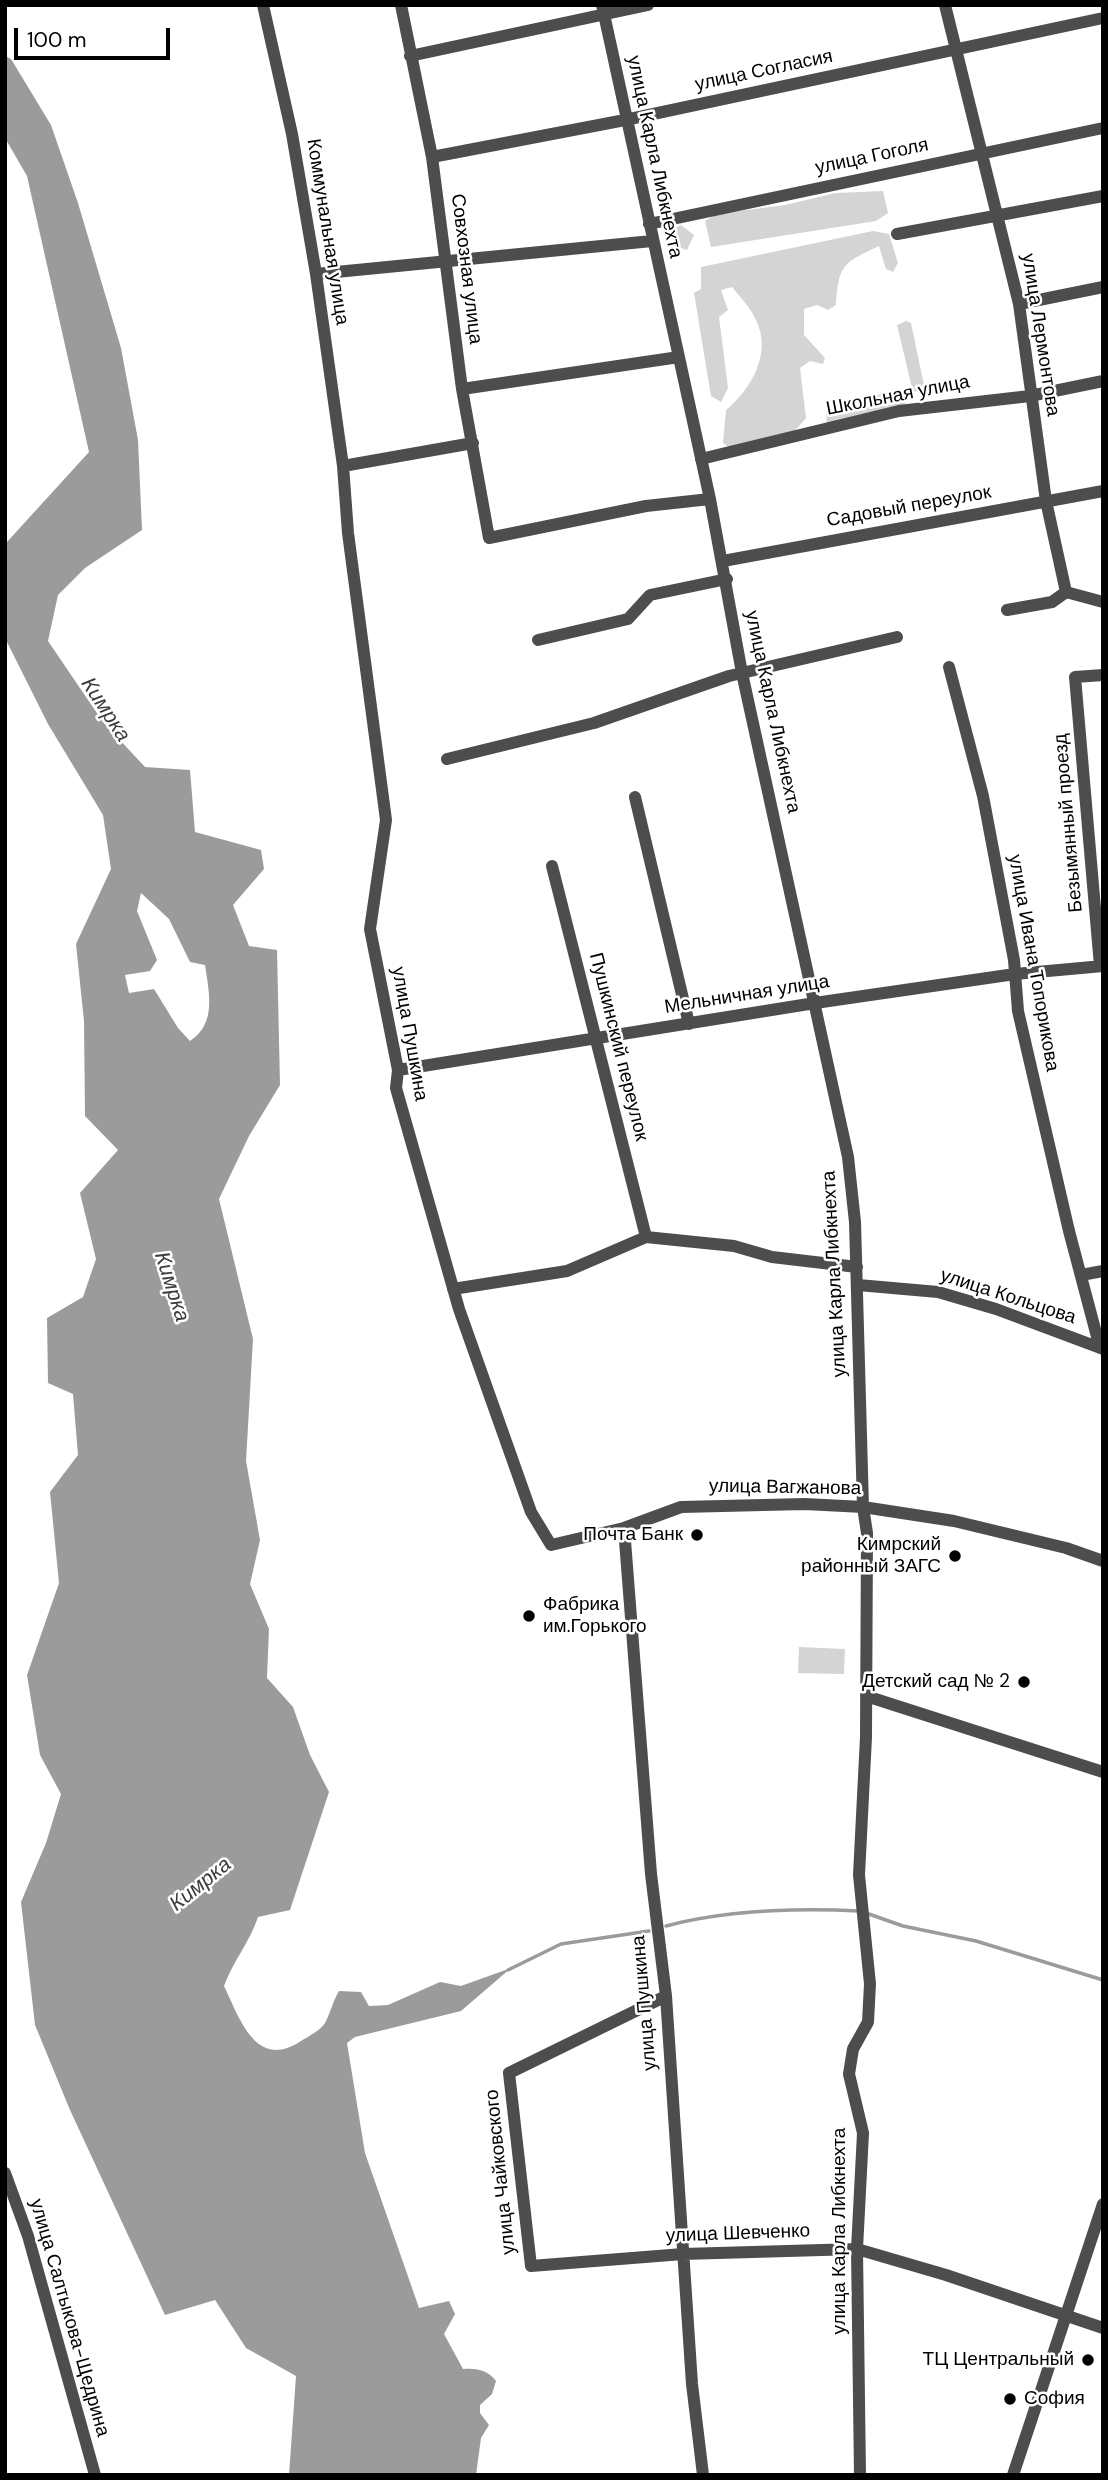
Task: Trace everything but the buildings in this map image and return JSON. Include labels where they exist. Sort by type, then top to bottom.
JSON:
[{"type":"street","name":"Совхозная улица","points":[[401,5],[432,157],[462,389],[489,538],[646,506],[710,499]]},
{"type":"street","points":[[410,56],[603,10],[648,5]]},
{"type":"street","name":"улица Лермонтова","points":[[945,5],[999,214],[1019,304],[1046,501],[1066,592]]},
{"type":"street","name":"Коммунальная улица","points":[[266,6],[316,274],[343,466]]},
{"type":"street","name":"улица Карла Либкнехта","points":[[603,10],[727,579],[742,673],[848,1157],[858,1285],[863,1507],[867,1533],[866,1696],[859,1875],[870,1984],[868,2022],[853,2049],[849,2074],[863,2133],[857,2249],[860,2475]]},
{"type":"street","name":"улица Согласия","points":[[432,157],[625,120],[1103,18]]},
{"type":"street","name":"улица Гоголя","points":[[649,224],[1103,128]]},
{"type":"street","points":[[897,234],[1103,196]]},
{"type":"street","points":[[316,274],[652,241]]},
{"type":"street","points":[[1019,304],[1103,287]]},
{"type":"street","points":[[462,389],[679,357]]},
{"type":"street","name":"Школьная улица","points":[[701,459],[899,411],[1030,396],[1103,381]]},
{"type":"street","points":[[343,466],[473,443]]},
{"type":"street","name":"улица Пушкина","points":[[343,466],[348,533],[386,820],[370,929],[398,1070],[396,1088],[453,1289],[531,1512],[551,1545]]},
{"type":"street","name":"Садовый переулок","points":[[723,561],[1103,491]]},
{"type":"street","points":[[538,640],[628,619],[650,595],[727,579]]},
{"type":"street","points":[[1007,610],[1052,602],[1066,592],[1103,603]]},
{"type":"street","points":[[447,759],[594,723],[742,673],[897,637]]},
{"type":"street","name":"улица Ивана Топорикова","points":[[948,667],[983,796],[1015,974],[1018,1011],[1101,1349]]},
{"type":"street","name":"Безымянный проезд","points":[[1102,966],[1075,677],[1103,675]]},
{"type":"street","points":[[635,797],[690,1024]]},
{"type":"street","name":"Пушкинский переулок","points":[[552,866],[646,1237]]},
{"type":"street","name":"Мельничная улица","points":[[398,1070],[815,1003],[1015,974],[1102,966]]},
{"type":"street","points":[[453,1289],[567,1271],[646,1237],[734,1246],[772,1257],[857,1267]]},
{"type":"street","points":[[1081,1276],[1103,1271]]},
{"type":"street","name":"улица Кольцова","points":[[858,1285],[938,1292],[996,1309],[1101,1349]]},
{"type":"street","name":"улица Вагжанова","points":[[551,1545],[624,1528],[681,1507],[805,1504],[863,1507],[954,1521],[1066,1548],[1103,1561]]},
{"type":"street","name":"улица Пушкина","points":[[624,1528],[651,1874],[666,1996],[692,2384],[703,2475]]},
{"type":"street","points":[[866,1696],[1103,1772]]},
{"type":"street","name":"улица Чайковского","points":[[531,2266],[509,2073],[666,1996]]},
{"type":"street","name":"улица Салтыкова-Щедрина","points":[[5,2173],[28,2236],[95,2475]]},
{"type":"street","points":[[1013,2475],[1103,2204]]},
{"type":"street","name":"улица Шевченко","points":[[531,2266],[683,2254],[857,2249],[1103,2328]]},
{"type":"shaded area","points":[[883,191],[888,213],[876,221],[711,247],[705,221],[716,214],[785,205],[836,193]]},
{"type":"shaded area","points":[[681,225],[694,235],[687,250],[676,246],[673,229]]},
{"type":"shaded area","points":[[873,231],[889,234],[898,263],[893,272],[886,269],[879,246],[845,266],[839,281],[836,305],[828,310],[817,305],[804,309],[804,335],[825,358],[823,364],[810,361],[800,368],[806,418],[794,432],[731,449],[723,443],[726,410],[744,391],[757,368],[762,344],[760,331],[750,310],[732,287],[721,290],[728,310],[719,317],[728,388],[721,402],[711,396],[694,293],[701,289],[701,267]]},
{"type":"shaded area","points":[[906,321],[911,323],[925,390],[913,392],[897,325]]},
{"type":"shaded area","points":[[899,389],[905,397],[905,407],[827,425],[826,412],[834,398],[855,401]]},
{"type":"shaded area","points":[[799,1647],[845,1649],[844,1674],[798,1673]]},
{"type":"water","name":"Кимрка","points":[[5,56],[11,59],[51,125],[78,203],[121,348],[138,440],[142,530],[85,568],[58,595],[48,641],[103,722],[145,767],[190,770],[195,832],[261,850],[264,869],[233,905],[249,946],[277,950],[280,1085],[249,1136],[219,1199],[253,1339],[246,1461],[260,1540],[250,1584],[269,1629],[267,1678],[293,1707],[310,1755],[329,1792],[290,1910],[258,1917],[224,1986],[236,2013],[252,2037],[272,2050],[285,2049],[319,2030],[326,2021],[339,1991],[361,1992],[369,2006],[388,2005],[440,1982],[461,1986],[511,1968],[461,2011],[355,2037],[347,2043],[365,2153],[419,2308],[449,2301],[455,2314],[444,2334],[463,2369],[481,2370],[496,2381],[492,2394],[480,2405],[480,2413],[489,2425],[481,2438],[476,2475],[289,2475],[296,2376],[246,2348],[215,2300],[165,2315],[70,2110],[35,2025],[21,1902],[46,1843],[61,1794],[40,1755],[27,1675],[59,1583],[50,1492],[78,1455],[73,1394],[48,1383],[47,1318],[83,1297],[96,1259],[80,1193],[118,1150],[85,1116],[84,1021],[76,944],[111,869],[103,815],[48,724],[5,638],[7,542],[89,452],[27,176],[5,138]],"holes":[[[141,893],[169,919],[190,962],[205,965],[209,997],[208,1016],[199,1034],[190,1041],[178,1028],[154,989],[129,993],[125,975],[150,971],[157,960],[137,911]]]},
{"type":"waterway","points":[[666,1926],[713,1916],[761,1911],[859,1911]]},
{"type":"waterway","points":[[866,1913],[903,1926],[976,1941],[1103,1980]]},
{"type":"waterway","points":[[508,1970],[561,1944],[649,1931]]},
{"type":"place","name":"Почта Банк","points":[[697,1535]]},
{"type":"place","name":"Кимрский районный ЗАГС","points":[[955,1556]]},
{"type":"place","name":"Фабрика им.Горького","points":[[529,1616]]},
{"type":"place","name":"Детский сад № 2","points":[[1024,1682]]},
{"type":"place","name":"ТЦ Центральный","points":[[1088,2360]]},
{"type":"place","name":"София","points":[[1010,2399]]}]
